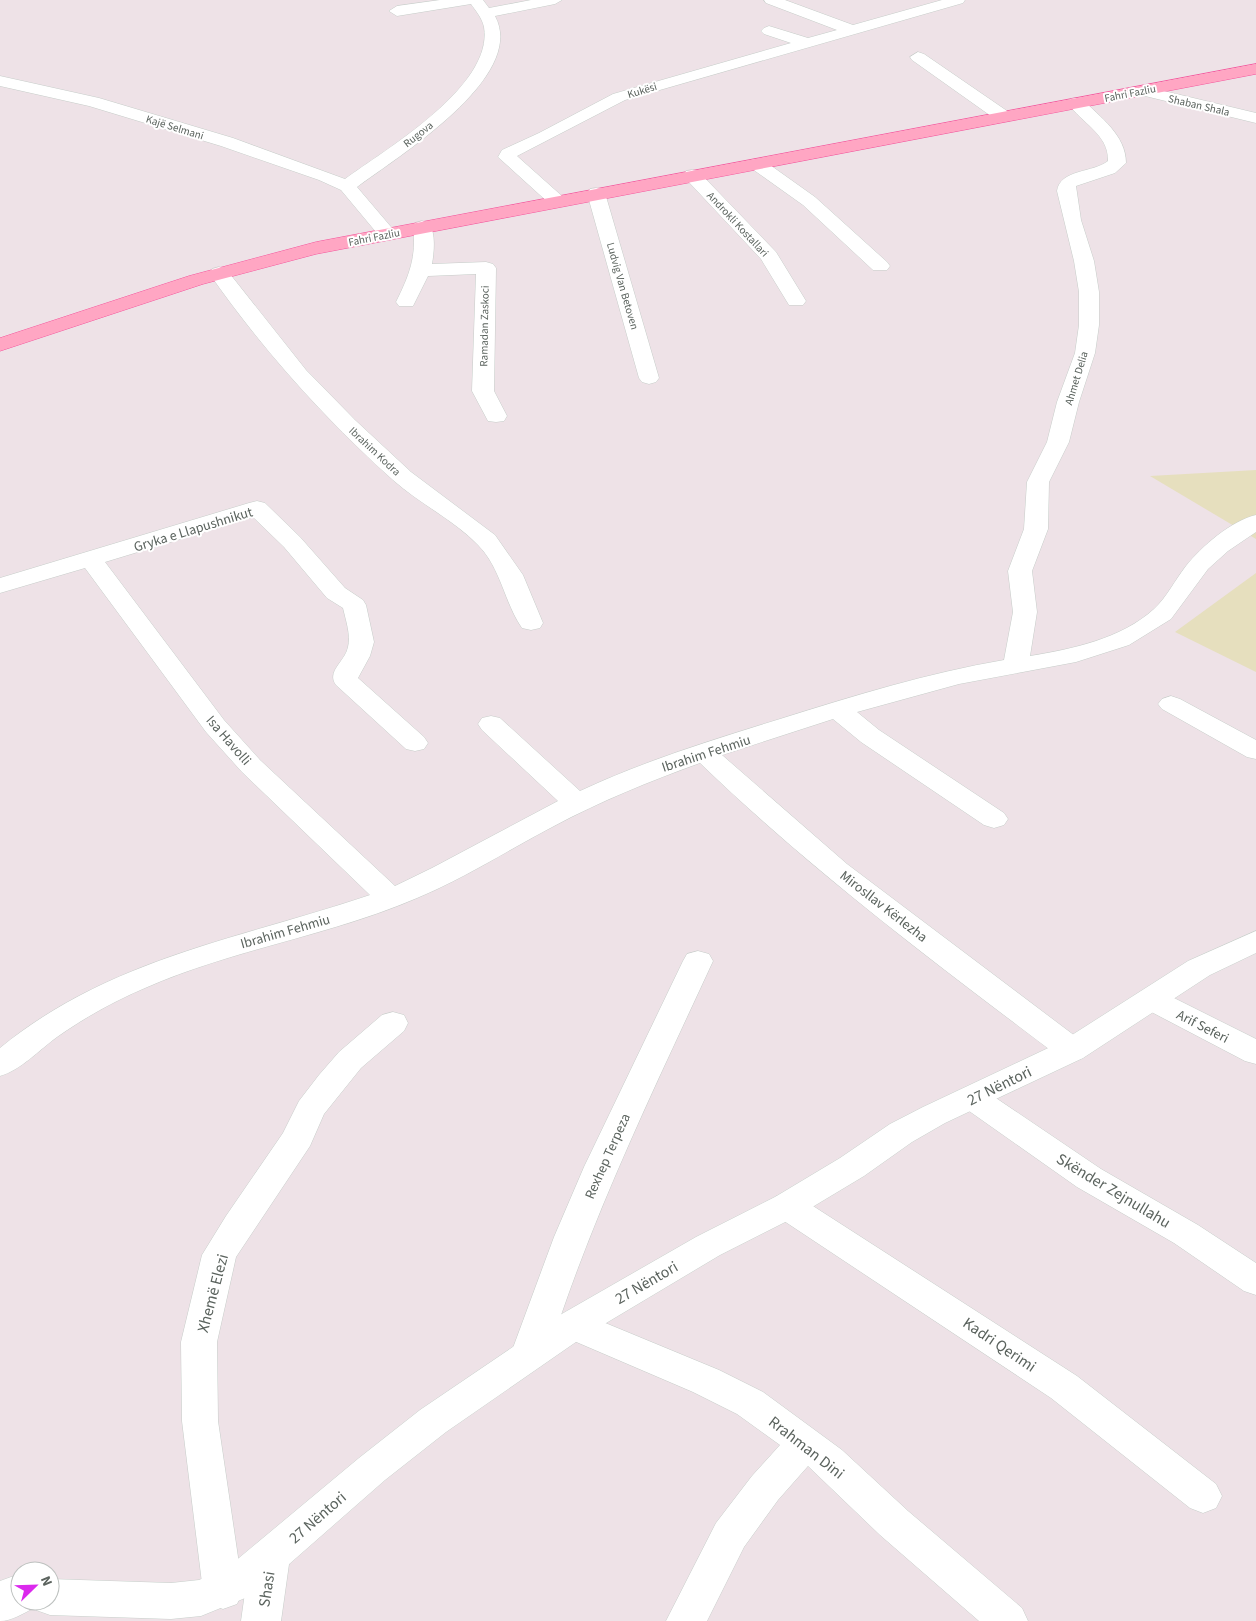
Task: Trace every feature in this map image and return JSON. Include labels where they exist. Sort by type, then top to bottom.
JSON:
[{"type":"main road","name":"Fahri Fazliu","points":[[0,345],[119,303],[219,272],[307,250],[596,193],[1256,69]]},
{"type":"street","points":[[396,11],[470,0]]},
{"type":"street","name":"Rugova","points":[[347,186],[422,133],[462,94],[478,74],[491,52],[493,30],[486,13],[475,0]]},
{"type":"street","points":[[486,13],[556,0]]},
{"type":"street","points":[[771,0],[852,30]]},
{"type":"street","name":"Kukësi","points":[[558,201],[507,157],[508,154],[545,137],[618,97],[810,44],[953,1]]},
{"type":"street","points":[[769,31],[810,44]]},
{"type":"street","points":[[918,57],[1004,117]]},
{"type":"street","name":"Kajë Selmani","points":[[0,81],[110,107],[227,142],[347,186]]},
{"type":"street","name":"Shaban Shala","points":[[1143,91],[1256,118]]},
{"type":"street","name":"Ahmet Delia","points":[[1016,666],[1025,612],[1020,571],[1036,529],[1038,482],[1058,442],[1085,354],[1089,325],[1088,284],[1084,261],[1072,220],[1066,191],[1067,184],[1073,180],[1108,169],[1117,163],[1119,156],[1116,146],[1076,103]]},
{"type":"street","points":[[757,164],[809,201],[880,266]]},
{"type":"street","name":"Androkli Kostallari","points":[[692,176],[769,256],[796,301]]},
{"type":"street","points":[[347,186],[388,234]]},
{"type":"street","name":"Ludvig Van Betoven","points":[[596,193],[649,378]]},
{"type":"street","points":[[406,302],[422,270],[426,251],[422,227]]},
{"type":"street","name":"Ramadan Zaskoci","points":[[422,270],[486,268],[483,391],[496,416]]},
{"type":"street","name":"Ibrahim Kodra","points":[[219,272],[300,374],[347,425],[404,477],[487,540],[511,575],[531,623]]},
{"type":"street","name":"Gryka e Llapushnikut","points":[[0,586],[91,560],[257,508],[292,542],[336,593],[354,605],[362,647],[359,656],[344,674],[345,680],[416,743]]},
{"type":"street","name":"Ibrahim Fehmiu","points":[[0,1065],[21,1046],[62,1017],[101,995],[154,972],[214,951],[390,898],[464,864],[576,803],[657,769],[838,710],[962,676],[1071,655],[1114,642],[1140,629],[1162,613],[1199,565],[1215,550],[1256,522]]},
{"type":"street","name":"Isa Havolli","points":[[91,560],[215,726],[251,766],[390,898]]},
{"type":"street","points":[[1171,704],[1256,751]]},
{"type":"street","points":[[838,710],[870,736],[994,819]]},
{"type":"street","points":[[491,724],[576,803]]},
{"type":"street","name":"Mirosllav Kërlezha","points":[[705,753],[745,793],[898,918],[1072,1050]]},
{"type":"street","name":"27 Nëntori","points":[[60,1597],[171,1601],[201,1598],[223,1591],[242,1581],[372,1469],[433,1421],[573,1325],[708,1246],[787,1206],[852,1167],[901,1133],[934,1115],[1072,1050],[1199,968],[1256,941]]},
{"type":"street","name":"Rexhep Terpeza","points":[[528,1356],[571,1238],[590,1193],[698,961]]},
{"type":"street","name":"Arif Seferi","points":[[1151,999],[1256,1053]]},
{"type":"street","name":"Xhemë Elezi","points":[[223,1591],[200,1421],[198,1342],[219,1255],[298,1137],[310,1109],[350,1060],[392,1023]]},
{"type":"street","name":"Skënder Zejnullahu","points":[[973,1098],[1089,1178],[1186,1234],[1256,1281]]},
{"type":"street","name":"Kadri Qerimi","points":[[787,1206],[1064,1388],[1203,1496]]},
{"type":"street","name":"Rrahman Dini","points":[[573,1325],[706,1381],[750,1403],[806,1442],[894,1523],[1008,1621]]},
{"type":"street","points":[[686,1621],[730,1535],[765,1488],[806,1442]]},
{"type":"street","name":"Shasi","points":[[261,1621],[270,1557]]},
{"type":"street","points":[[0,1606],[10,1596]]},
{"type":"shaded area","points":[[1256,470],[1256,539],[1150,476]]},
{"type":"shaded area","points":[[1256,573],[1256,672],[1175,632]]}]
